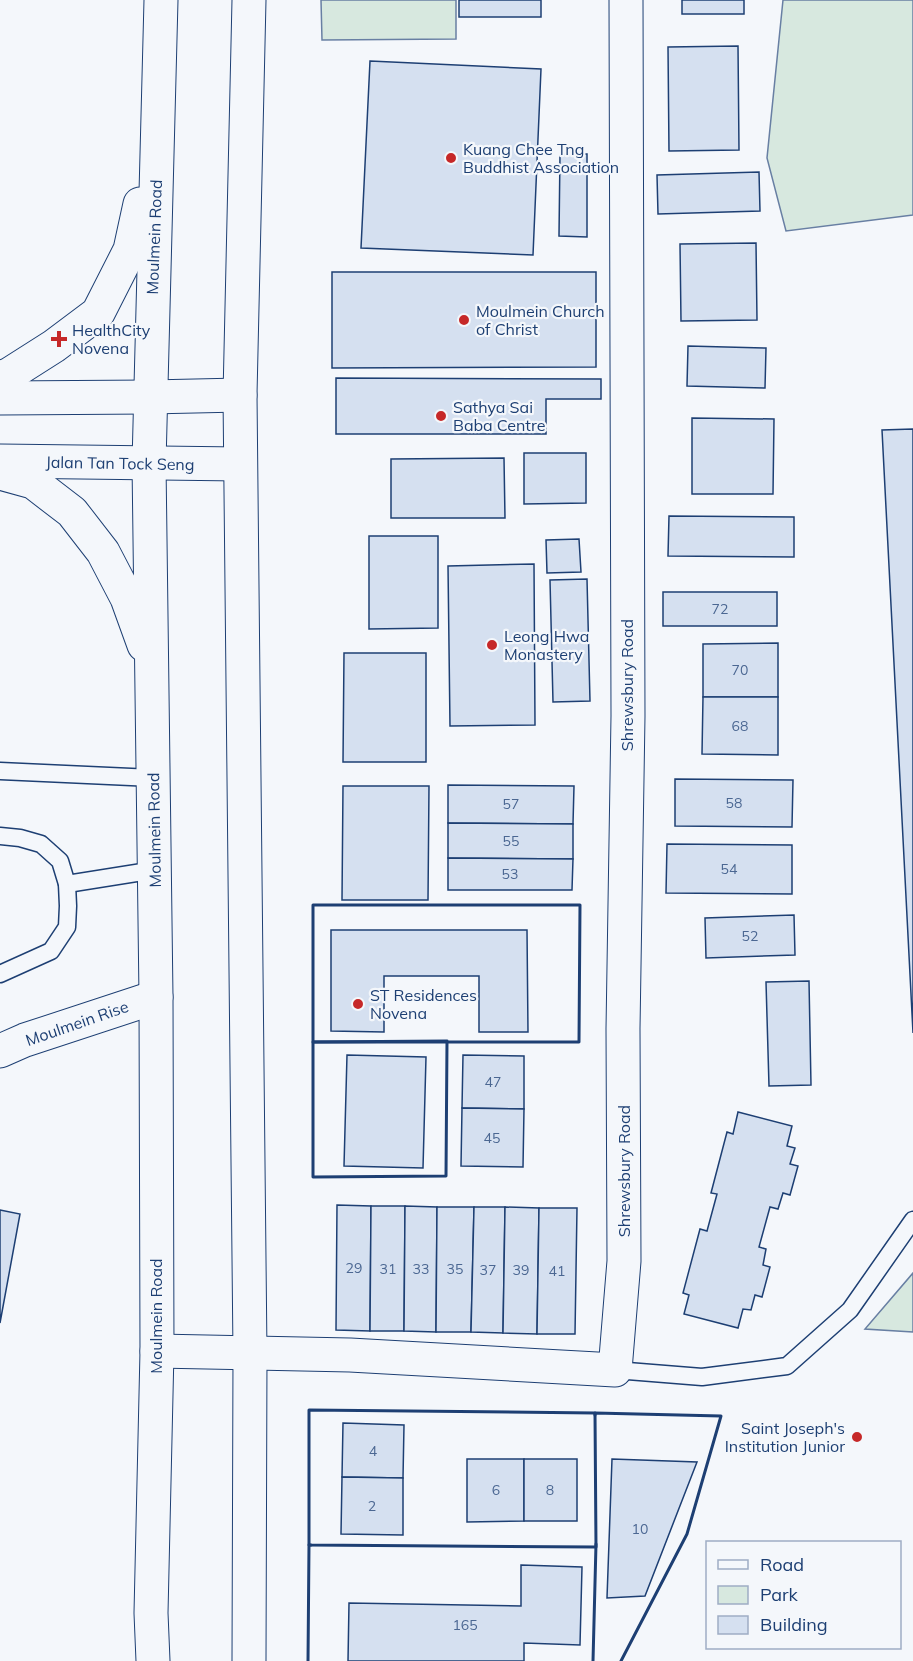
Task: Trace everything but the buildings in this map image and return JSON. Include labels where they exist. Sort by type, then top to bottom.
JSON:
[{"type":"main road","name":"Moulmein Road","points":[[153,1661],[151,1614],[157,1351],[156,997],[149,463],[160,0]]},
{"type":"main road","points":[[249,0],[240,395],[250,1354],[249,1661]]},
{"type":"main road","name":"Shrewsbury Road","points":[[615,1370],[624,1261],[623,1029],[628,716],[626,0]]},
{"type":"main road","points":[[0,378],[54,346],[98,313],[130,250],[157,128]]},
{"type":"main road","points":[[0,398],[150,398],[240,395]]},
{"type":"main road","name":"Jalan Tan Tock Seng","points":[[0,461],[240,464]]},
{"type":"main road","points":[[0,473],[33,482],[72,512],[108,561],[127,598],[152,666]]},
{"type":"main road","name":"Moulmein Rise","points":[[0,1051],[25,1040],[156,997]]},
{"type":"main road","points":[[157,1351],[350,1355],[615,1370]]},
{"type":"lane","points":[[0,771],[153,778]]},
{"type":"lane","points":[[0,836],[20,838],[41,844],[60,861],[67,884],[67,927],[51,951],[0,974]]},
{"type":"lane","points":[[67,884],[154,870]]},
{"type":"lane","points":[[615,1370],[702,1377],[787,1366],[850,1310],[913,1220]]},
{"type":"green space","points":[[321,0],[456,0],[456,39],[322,40]]},
{"type":"green space","points":[[783,0],[913,0],[913,215],[786,231],[767,158]]},
{"type":"green space","points":[[913,1273],[913,1332],[865,1329]]},
{"type":"wall","points":[[313,905],[580,905],[579,1042],[313,1042],[313,905]]},
{"type":"wall","points":[[447,1041],[446,1176],[313,1177],[313,1042],[447,1041]]},
{"type":"wall","points":[[309,1410],[595,1413],[596,1547],[309,1545],[309,1410]]},
{"type":"wall","points":[[595,1415],[595,1413],[721,1416],[687,1534],[621,1661]]},
{"type":"wall","points":[[593,1661],[596,1544]]},
{"type":"wall","points":[[308,1661],[309,1545],[311,1545]]},
{"type":"place","name":"Kuang Chee Tng Buddhist Association","points":[[451,158]]},
{"type":"place","name":"Moulmein Church of Christ","points":[[464,320]]},
{"type":"place","name":"HealthCity Novena","points":[[59,339]]},
{"type":"place","name":"Sathya Sai Baba Centre","points":[[441,416]]},
{"type":"place","name":"Leong Hwa Monastery","points":[[492,645]]},
{"type":"place","name":"ST Residences Novena","points":[[358,1004]]},
{"type":"place","name":"Saint Joseph's Institution Junior","points":[[857,1437]]}]
